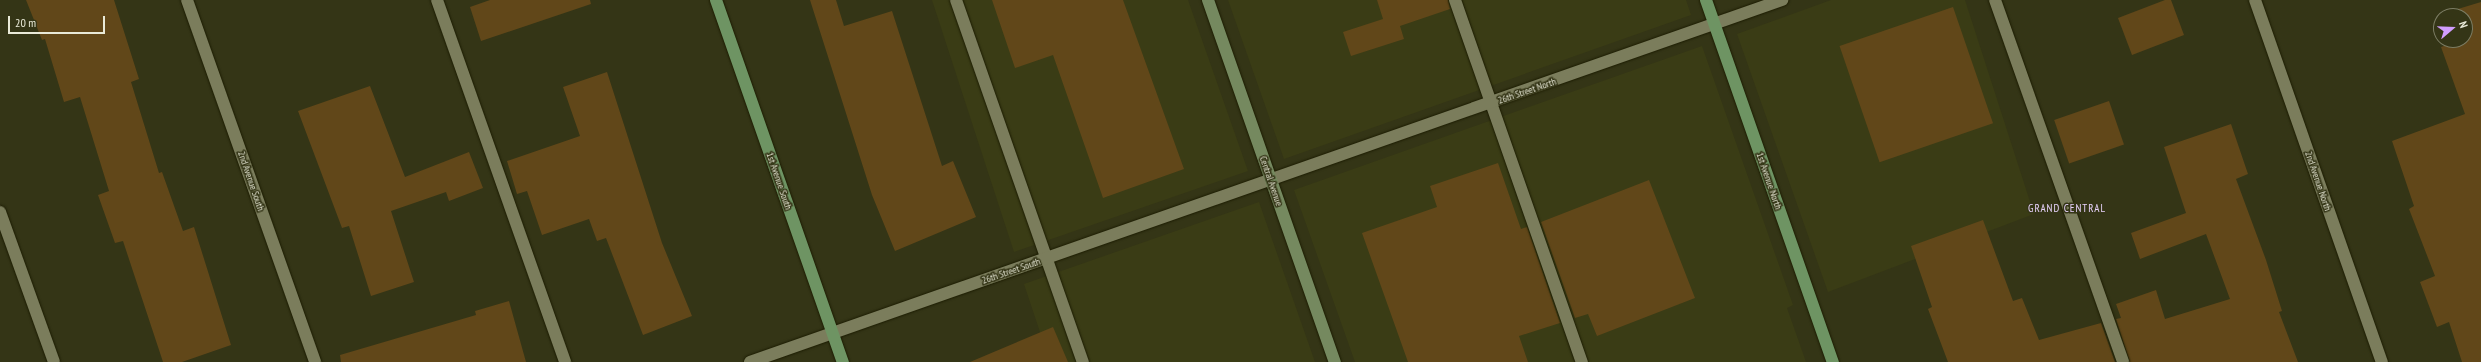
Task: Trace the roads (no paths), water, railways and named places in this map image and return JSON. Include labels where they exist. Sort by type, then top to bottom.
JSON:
[{"type":"main road","name":"1st Avenue South","points":[[716,0],[843,362]]},
{"type":"main road","name":"1st Avenue North","points":[[1706,0],[1833,362]]},
{"type":"street","name":"2nd Avenue South","points":[[187,0],[315,362]]},
{"type":"street","points":[[437,0],[565,362]]},
{"type":"street","points":[[956,0],[1083,362]]},
{"type":"street","name":"Central Avenue","points":[[1208,0],[1334,362]]},
{"type":"street","points":[[1455,0],[1582,362]]},
{"type":"street","name":"26th Street North","points":[[1271,180],[1782,0]]},
{"type":"street","points":[[1995,0],[2123,362]]},
{"type":"street","name":"2nd Avenue North","points":[[2255,0],[2382,362]]},
{"type":"street","name":"26th Street South","points":[[750,362],[1271,180]]},
{"type":"street","points":[[0,212],[54,362]]},
{"type":"district","name":"GRAND CENTRAL","points":[[2067,208]]}]
